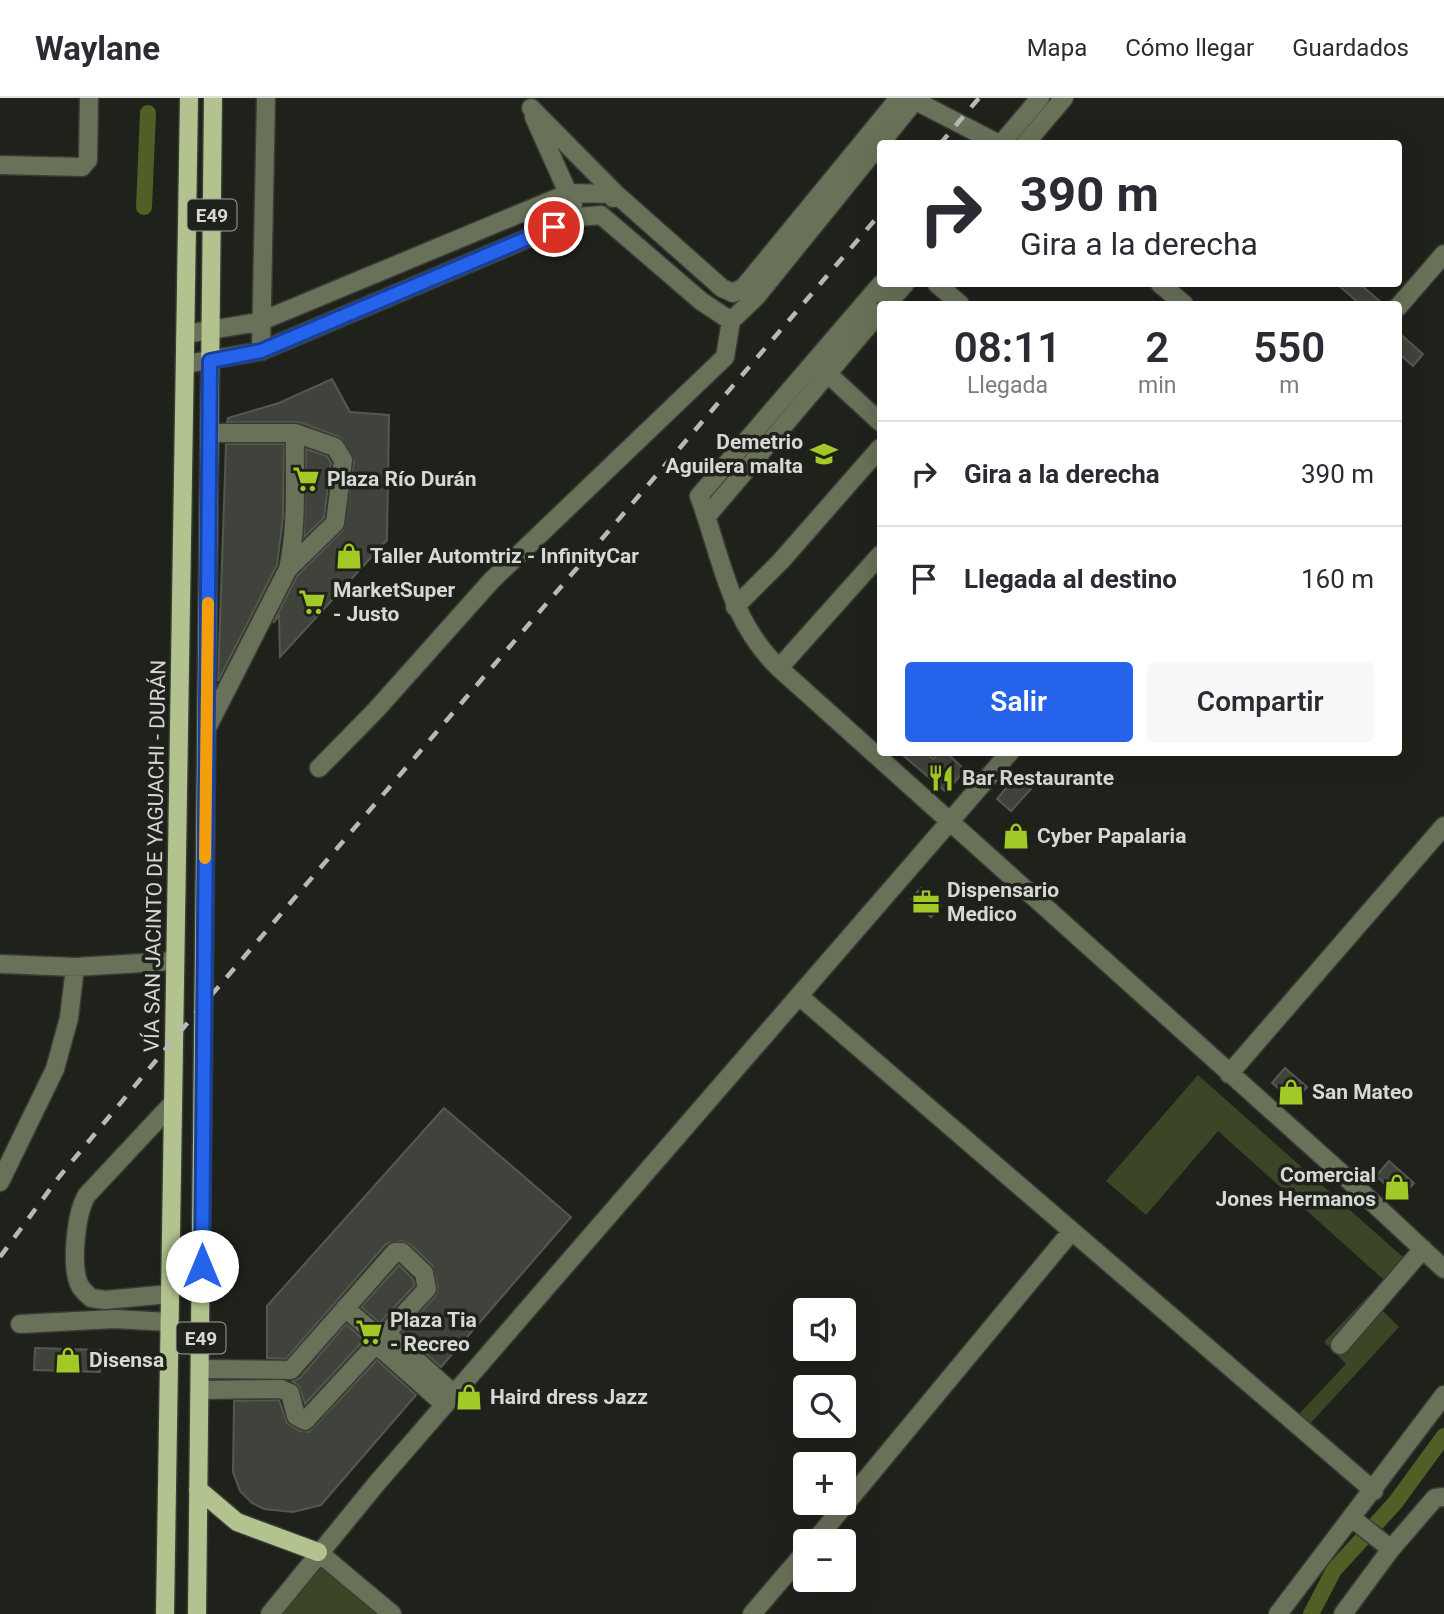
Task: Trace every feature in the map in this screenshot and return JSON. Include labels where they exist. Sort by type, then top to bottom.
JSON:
[{"type":"main road","name":"VÍA SAN JACINTO DE YAGUACHI - DURÁN","points":[[164,1614],[186,364],[188,98]]},
{"type":"main road","name":"E49","points":[[197,1614],[213,98]]},
{"type":"main road","points":[[198,1489],[237,1522],[318,1552]]},
{"type":"street","points":[[0,165],[82,167],[88,160],[89,98]]},
{"type":"street","points":[[261,351],[259,322],[266,98]]},
{"type":"street","points":[[910,98],[992,140]]},
{"type":"street","points":[[529,103],[616,194],[722,288],[733,293],[744,287],[910,98]]},
{"type":"street","points":[[877,140],[910,98]]},
{"type":"street","points":[[1003,140],[1040,98]]},
{"type":"street","points":[[1028,140],[1064,98]]},
{"type":"street","points":[[529,103],[578,217]]},
{"type":"street","points":[[318,768],[376,710],[492,580],[725,357],[731,321],[755,297],[877,140]]},
{"type":"street","points":[[186,334],[259,322],[569,193],[616,194]]},
{"type":"street","points":[[601,215],[616,194]]},
{"type":"street","points":[[186,364],[261,351],[578,217],[601,215],[701,301],[731,321]]},
{"type":"street","points":[[1402,302],[1444,254]]},
{"type":"street","points":[[877,755],[757,648],[735,607],[699,496],[878,287]]},
{"type":"street","points":[[890,301],[902,287]]},
{"type":"street","points":[[940,287],[957,301]]},
{"type":"street","points":[[1164,287],[1180,301]]},
{"type":"street","points":[[707,516],[828,374],[877,322]]},
{"type":"street","points":[[828,374],[877,419]]},
{"type":"street","points":[[210,433],[295,433],[335,447],[343,460],[335,523],[288,569]]},
{"type":"street","points":[[207,728],[288,569],[294,543],[295,433]]},
{"type":"street","points":[[735,607],[781,561],[877,451]]},
{"type":"street","points":[[779,668],[877,558]]},
{"type":"street","points":[[878,756],[1444,1269]]},
{"type":"street","points":[[270,1614],[318,1552],[449,1400],[585,1253],[799,996],[1007,756]]},
{"type":"street","points":[[1229,1073],[1444,826]]},
{"type":"street","points":[[0,964],[75,967],[175,961]]},
{"type":"street","points":[[0,1182],[55,1069],[69,1018],[75,967]]},
{"type":"street","points":[[799,996],[1374,1491]]},
{"type":"street","points":[[169,1294],[105,1300],[91,1298],[79,1284],[77,1222],[79,1208],[87,1195],[172,1104]]},
{"type":"street","points":[[825,1529],[1072,1232]]},
{"type":"street","points":[[1340,1345],[1423,1249]]},
{"type":"street","points":[[395,1252],[402,1252],[425,1273],[428,1285],[382,1340],[309,1419],[301,1421],[296,1416],[290,1393],[290,1370],[387,1259],[395,1252]]},
{"type":"street","points":[[345,1308],[449,1400]]},
{"type":"street","points":[[20,1324],[114,1319],[169,1322]]},
{"type":"street","points":[[201,1369],[290,1370]]},
{"type":"street","points":[[200,1390],[269,1387],[290,1393]]},
{"type":"street","points":[[1281,1613],[1444,1395]]},
{"type":"street","points":[[1343,1614],[1391,1549],[1435,1498],[1444,1497]]},
{"type":"street","points":[[1353,1519],[1391,1549]]},
{"type":"street","points":[[318,1552],[392,1614]]},
{"type":"street","points":[[752,1614],[793,1566]]},
{"type":"green space","points":[[1198,1075],[1404,1258],[1384,1280],[1218,1131],[1146,1215],[1106,1181]]},
{"type":"green space","points":[[1368,1296],[1399,1327],[1308,1426],[1298,1415],[1346,1364],[1324,1342]]},
{"type":"green space","points":[[320,1553],[391,1614],[270,1614]]},
{"type":"building","points":[[1340,287],[1363,287],[1380,301],[1357,301]]},
{"type":"building","points":[[1402,336],[1423,354],[1413,366],[1402,356]]},
{"type":"building","points":[[332,379],[350,412],[389,415],[387,540],[280,657],[279,616],[273,623],[297,576],[343,530],[354,461],[340,437],[299,422],[227,422],[228,418],[279,403]]},
{"type":"building","points":[[226,444],[284,444],[283,518],[277,565],[218,681]]},
{"type":"building","points":[[306,449],[327,456],[331,463],[324,518],[304,537]]},
{"type":"building","points":[[904,756],[930,756],[933,759],[936,756],[950,756],[965,770],[946,792]]},
{"type":"building","points":[[1016,776],[1031,789],[1011,811],[997,799]]},
{"type":"building","name":"Dispensario Medico","points":[[921,888],[941,906],[931,917],[911,899]]},
{"type":"building","points":[[1285,1068],[1307,1087],[1294,1102],[1272,1083]]},
{"type":"building","points":[[444,1108],[571,1217],[441,1367],[402,1332],[435,1297],[438,1288],[432,1265],[410,1244],[402,1241],[386,1244],[286,1359],[267,1358],[267,1306]]},
{"type":"building","points":[[1389,1161],[1414,1183],[1401,1198],[1376,1176]]},
{"type":"building","points":[[399,1265],[413,1279],[415,1285],[380,1323],[361,1307]]},
{"type":"building","points":[[346,1324],[364,1340],[305,1404],[299,1386],[292,1381],[300,1378]]},
{"type":"building","name":"Disensa","points":[[35,1348],[101,1350],[100,1372],[34,1370]]},
{"type":"building","points":[[377,1360],[416,1395],[321,1505],[293,1512],[264,1509],[252,1503],[240,1491],[233,1472],[234,1401],[279,1400],[287,1423],[300,1431],[309,1432]]},
{"type":"waterway","points":[[144,207],[148,113]]},
{"type":"waterway","points":[[1311,1614],[1334,1570],[1395,1503],[1444,1436]]},
{"type":"railway","points":[[943,140],[979,98]]},
{"type":"railway","points":[[0,1257],[59,1177],[173,1040],[877,218]]},
{"type":"slow traffic","points":[[205,858],[208,603]]},
{"type":"place","name":"Demetrio Aguilera malta","points":[[824,454]]},
{"type":"place","name":"Plaza Río Durán","points":[[306,479]]},
{"type":"place","name":"Taller Automtriz - InfinityCar","points":[[349,556]]},
{"type":"place","name":"MarketSuper - Justo","points":[[312,602]]},
{"type":"place","name":"Bar Restaurante","points":[[941,778]]},
{"type":"place","name":"Cyber Papalaria","points":[[1016,836]]},
{"type":"place","name":"Dispensario Medico","points":[[926,902]]},
{"type":"place","name":"San Mateo","points":[[1291,1092]]},
{"type":"place","name":"Comercial Jones Hermanos","points":[[1397,1187]]},
{"type":"place","name":"Plaza Tia - Recreo","points":[[369,1332]]},
{"type":"place","name":"Disensa","points":[[68,1360]]},
{"type":"place","name":"Haird dress Jazz","points":[[469,1397]]},
{"type":"route","points":[[202,1266],[210,361],[261,351],[554,227]]}]
